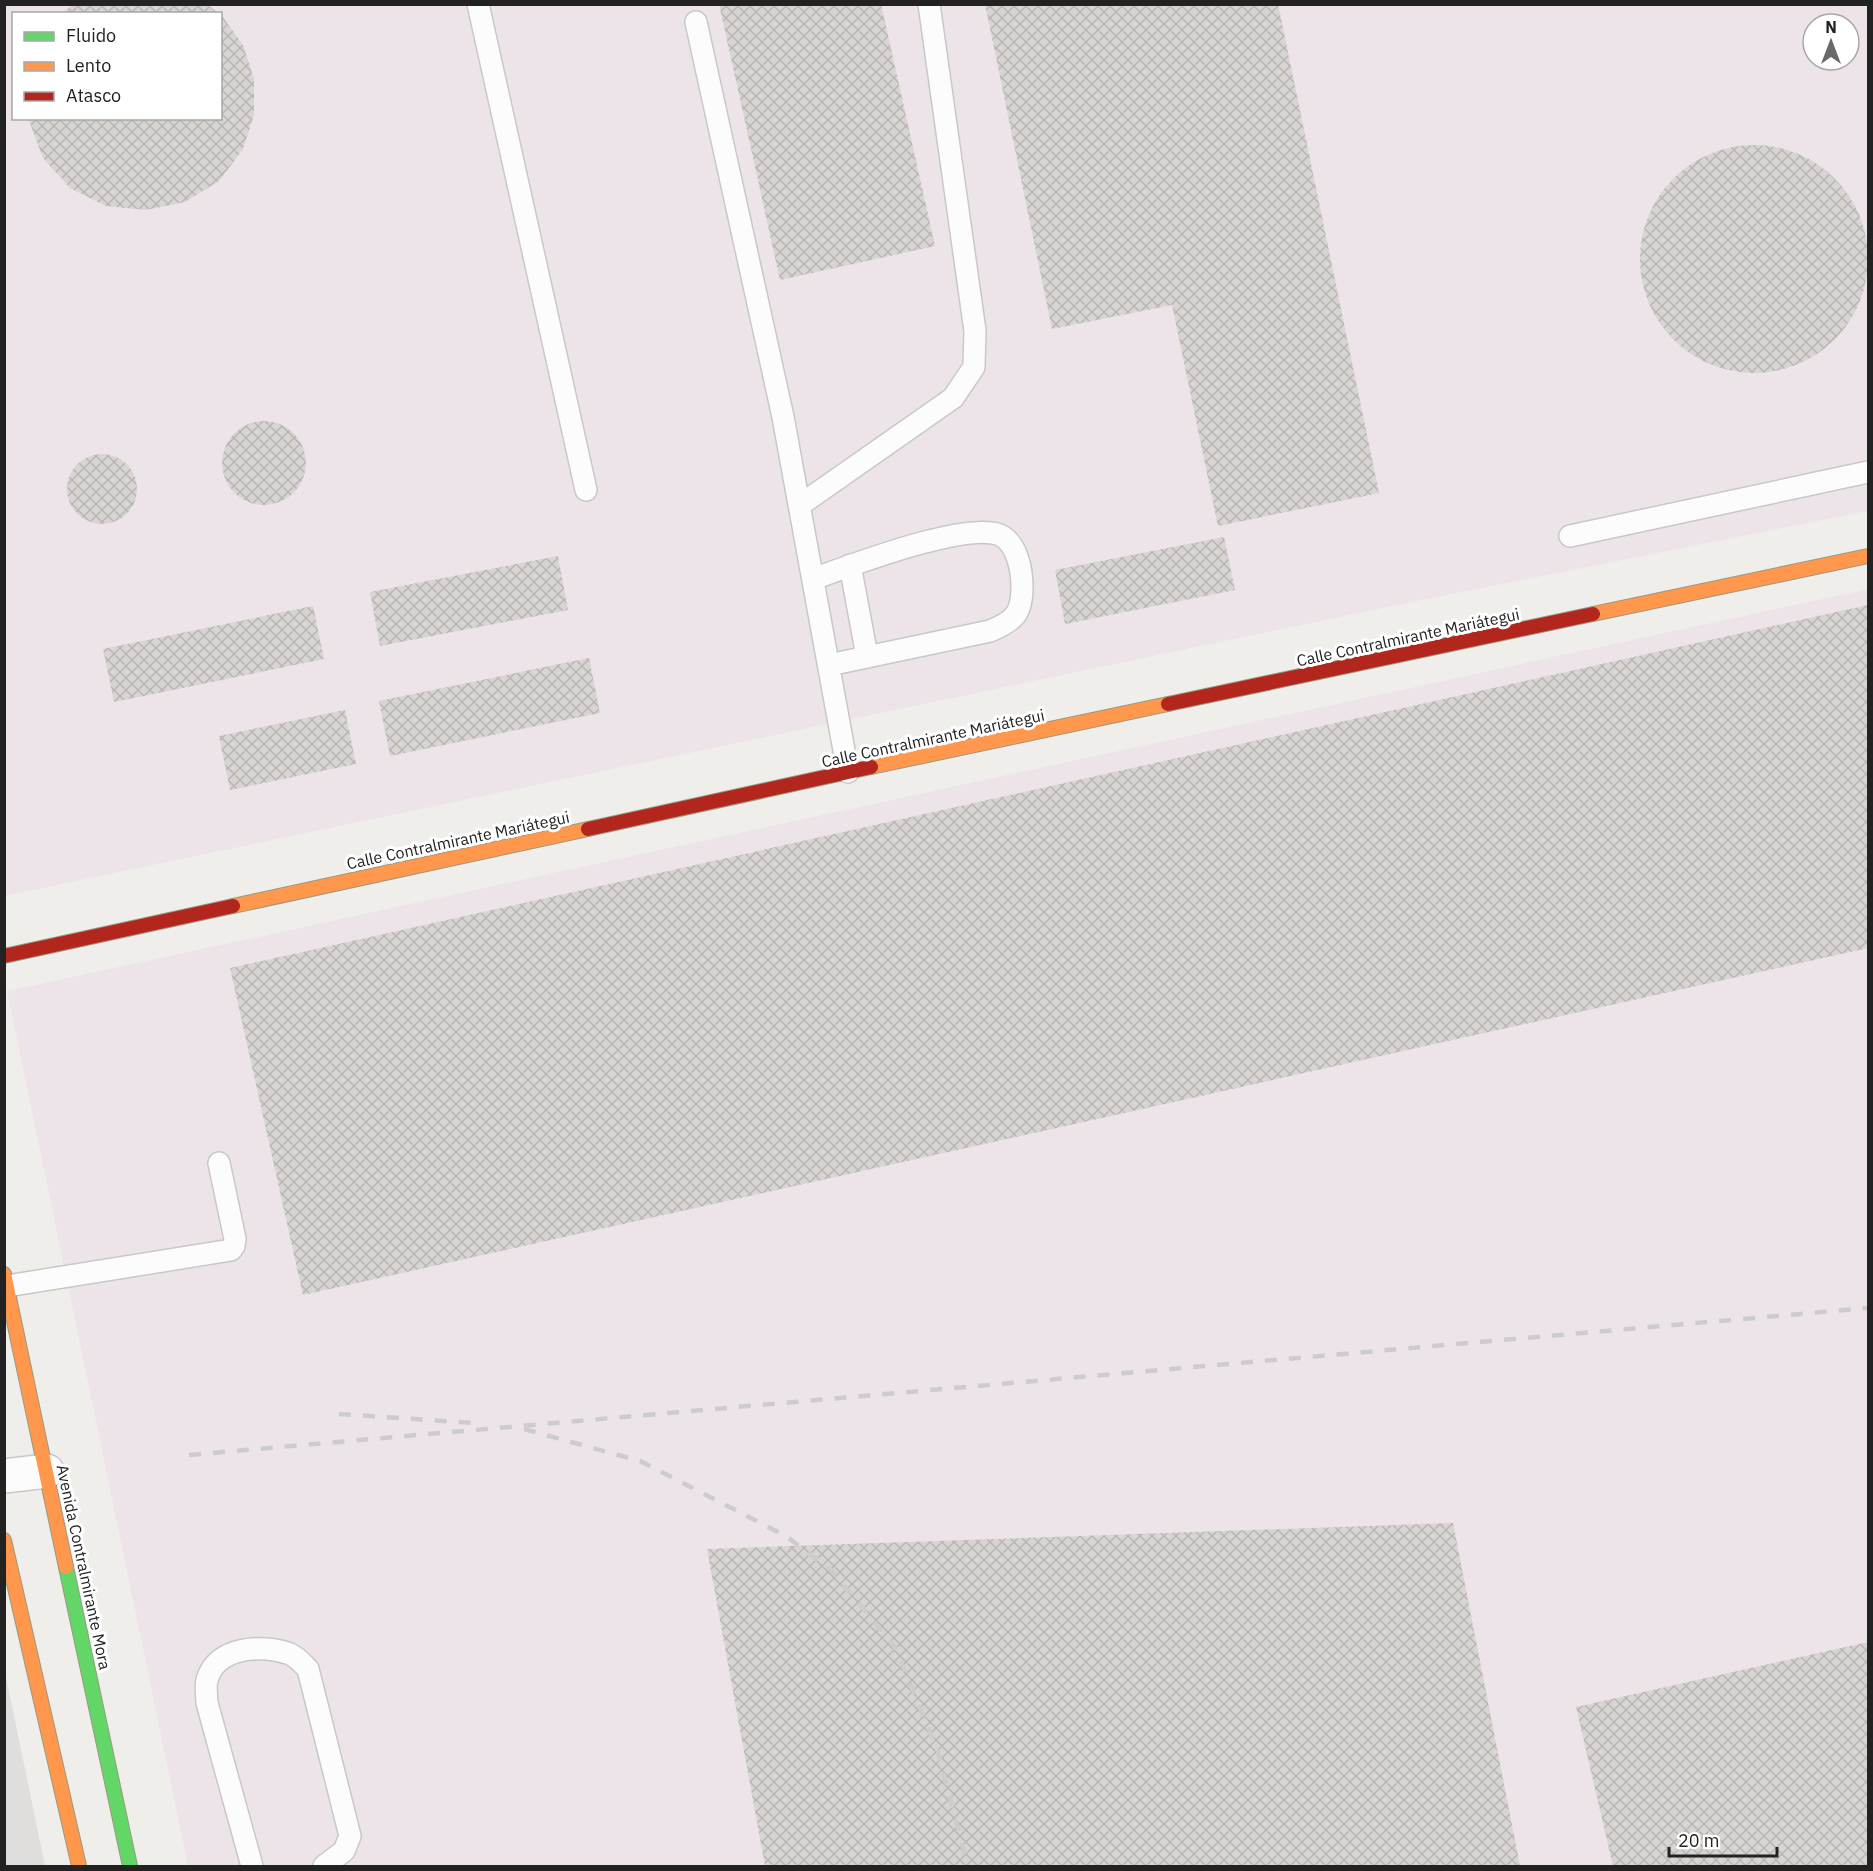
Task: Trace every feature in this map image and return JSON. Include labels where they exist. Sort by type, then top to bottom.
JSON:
[{"type":"street","name":"Calle Contralmirante Mariátegui","points":[[4,956],[848,772],[1869,556]]},
{"type":"street","name":"Avenida Contralmirante Mora","points":[[6,1280],[130,1866]]},
{"type":"street","points":[[4,1476],[47,1471]]},
{"type":"street","points":[[4,1540],[79,1866]]},
{"type":"lane","points":[[478,4],[586,490]]},
{"type":"lane","points":[[800,505],[953,398],[974,367],[975,331],[929,4]]},
{"type":"lane","points":[[696,22],[783,417],[848,772]]},
{"type":"lane","points":[[1570,536],[1869,472]]},
{"type":"lane","points":[[813,579],[915,544],[985,531],[1002,536],[1016,552],[1022,577],[1022,604],[1010,622],[990,631],[829,665]]},
{"type":"lane","points":[[850,566],[867,656]]},
{"type":"lane","points":[[6,1280],[231,1250],[235,1239],[219,1163]]},
{"type":"lane","points":[[252,1866],[207,1703],[206,1681],[214,1665],[232,1653],[259,1648],[293,1655],[308,1669],[350,1836],[344,1851],[324,1866]]},
{"type":"shaded area","points":[[5,5],[1868,5],[1868,511],[1422,600],[5,896]]},
{"type":"shaded area","points":[[1868,589],[1868,1866],[188,1866],[7,991]]},
{"type":"shaded area","points":[[5,1672],[45,1866],[5,1866]]},
{"type":"building","points":[[74,4],[207,4],[217,12],[64,12]]},
{"type":"building","points":[[719,4],[881,4],[935,246],[780,280]]},
{"type":"building","points":[[985,4],[1278,4],[1379,493],[1218,526],[1172,305],[1052,329]]},
{"type":"building","points":[[222,16],[243,45],[254,79],[254,115],[243,149],[219,181],[185,202],[146,210],[106,206],[70,188],[43,158],[29,120],[222,120]]},
{"type":"building","points":[[1754,145],[1776,147],[1798,154],[1817,164],[1842,187],[1854,205],[1863,226],[1868,259],[1866,281],[1859,303],[1849,322],[1826,347],[1808,359],[1787,368],[1754,373],[1732,371],[1710,364],[1691,354],[1666,331],[1654,313],[1645,292],[1640,259],[1642,237],[1649,215],[1659,196],[1682,171],[1700,159],[1721,150]]},
{"type":"building","points":[[264,421],[280,424],[294,433],[303,447],[306,463],[303,479],[294,493],[280,502],[264,505],[248,502],[234,493],[225,479],[222,463],[225,447],[234,433],[248,424]]},
{"type":"building","points":[[102,454],[121,460],[131,470],[137,489],[131,508],[121,518],[102,524],[83,518],[73,508],[67,489],[73,470],[83,460]]},
{"type":"building","points":[[1224,537],[1235,590],[1065,624],[1055,570]]},
{"type":"building","points":[[558,556],[568,610],[380,646],[370,592]]},
{"type":"building","points":[[1868,605],[1868,948],[303,1295],[230,968]]},
{"type":"building","points":[[313,606],[324,659],[114,702],[103,649]]},
{"type":"building","points":[[589,658],[600,713],[390,756],[379,701]]},
{"type":"building","points":[[345,710],[356,764],[230,790],[219,736]]},
{"type":"building","points":[[1453,1523],[1520,1866],[765,1866],[707,1549]]},
{"type":"building","points":[[1868,1642],[1868,1866],[1613,1866],[1576,1707]]},
{"type":"railway","points":[[189,1455],[1868,1308]]},
{"type":"railway","points":[[339,1414],[474,1423]]},
{"type":"railway","points":[[524,1429],[640,1461],[786,1536],[831,1570],[895,1647],[938,1752],[968,1866]]},
{"type":"traffic: fast","points":[[66,1567],[130,1866]]},
{"type":"traffic: slow","points":[[1593,614],[1868,556]]},
{"type":"traffic: slow","points":[[871,767],[1168,704]]},
{"type":"traffic: slow","points":[[233,906],[588,829]]},
{"type":"traffic: slow","points":[[4,1274],[66,1567]]},
{"type":"traffic: slow","points":[[4,1540],[79,1866]]},
{"type":"traffic: jam","points":[[1168,704],[1593,614]]},
{"type":"traffic: jam","points":[[588,829],[871,767]]},
{"type":"traffic: jam","points":[[4,956],[233,906]]}]
